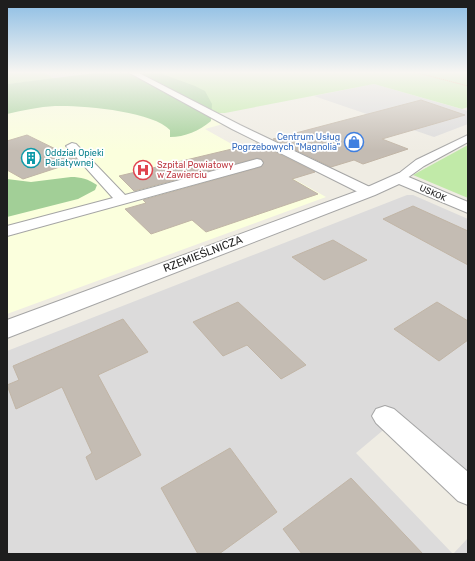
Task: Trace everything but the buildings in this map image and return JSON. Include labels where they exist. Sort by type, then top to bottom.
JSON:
[{"type":"street","name":"RZEMIEŚLNICZA","points":[[7,329],[369,192],[399,178]]},
{"type":"street","name":"USKOK","points":[[399,178],[468,208]]},
{"type":"lane","points":[[180,98],[236,128],[369,192]]},
{"type":"lane","points":[[399,178],[420,163],[468,138]]},
{"type":"lane","points":[[72,146],[122,199]]},
{"type":"lane","points":[[7,230],[257,163]]},
{"type":"lane","points":[[385,416],[468,491]]},
{"type":"shaded area","name":"Szpital Powiatowy w Zawierciu","points":[[7,98],[173,98],[223,124],[205,129],[326,197],[7,314]]},
{"type":"shaded area","points":[[320,98],[423,98],[468,111],[468,124],[434,137]]},
{"type":"shaded area","points":[[407,195],[413,195],[468,219],[468,475],[400,416],[356,453],[453,554],[7,554],[7,351]]},
{"type":"shaded area","points":[[468,538],[468,554],[453,554]]},
{"type":"green space","points":[[7,98],[209,98],[212,104],[211,121],[192,133],[170,137],[170,130],[161,123],[149,118],[116,110],[55,106],[7,114]]},
{"type":"green space","points":[[193,98],[301,98],[225,113],[211,113]]},
{"type":"green space","points":[[424,98],[468,98],[468,107],[462,109]]},
{"type":"green space","points":[[468,145],[468,198],[413,175]]},
{"type":"green space","points":[[71,177],[91,181],[97,185],[95,190],[78,199],[7,217],[7,179],[31,182]]},
{"type":"place","name":"Centrum Usług Pogrzebowych \"Magnolia\"","points":[[354,142]]},
{"type":"place","name":"Oddział Opieki Paliatywnej","points":[[31,158]]},
{"type":"place","name":"Szpital Powiatowy w Zawierciu","points":[[143,170]]}]
